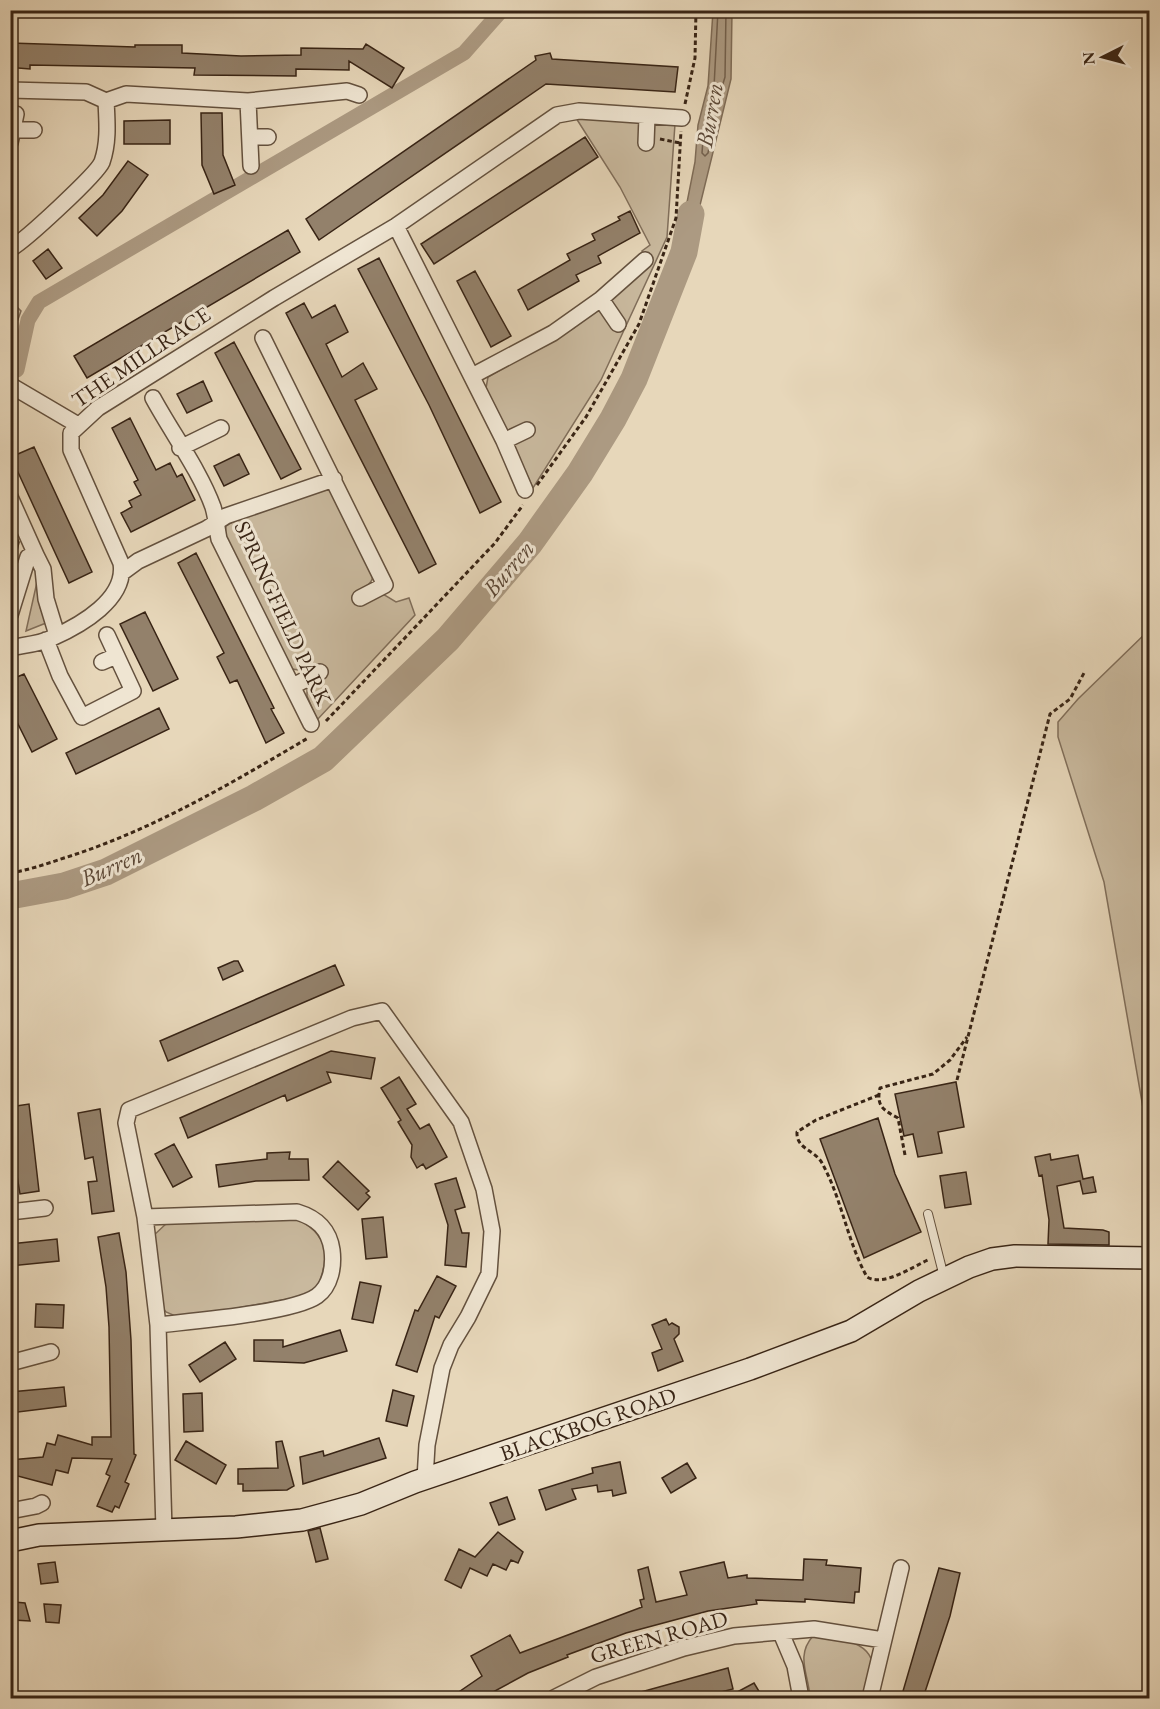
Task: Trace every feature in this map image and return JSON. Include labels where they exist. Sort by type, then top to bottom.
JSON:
[{"type":"street","points":[[10,90],[86,92],[106,101],[126,94],[248,101],[346,91],[359,94]]},
{"type":"street","points":[[10,249],[35,232],[101,164],[108,131],[106,101]]},
{"type":"street","points":[[248,101],[251,166]]},
{"type":"street","name":"THE MILLRACE","points":[[123,572],[71,450],[71,434],[98,408],[159,368],[396,226],[557,115],[579,111],[682,118]]},
{"type":"street","points":[[16,114],[12,136],[34,130]]},
{"type":"street","points":[[646,139],[647,116]]},
{"type":"street","points":[[250,137],[268,137]]},
{"type":"street","points":[[396,226],[530,490]]},
{"type":"street","points":[[472,376],[553,333],[601,299],[645,260]]},
{"type":"street","points":[[601,299],[618,324]]},
{"type":"street","points":[[263,338],[385,585],[360,598]]},
{"type":"street","points":[[16,388],[78,425]]},
{"type":"street","name":"SPRINGFIELD PARK","points":[[153,398],[180,448],[190,460],[214,509],[219,539],[316,727]]},
{"type":"street","points":[[180,448],[221,428]]},
{"type":"street","points":[[504,441],[527,430]]},
{"type":"street","name":"SPRINGFIELD PARK","points":[[123,572],[138,561],[215,522],[334,479]]},
{"type":"street","points":[[10,497],[43,570],[51,638],[60,676],[82,717],[132,691],[109,659],[107,635]]},
{"type":"street","points":[[10,615],[28,557],[36,555]]},
{"type":"street","points":[[10,648],[51,638],[71,628],[109,599],[120,587],[123,572]]},
{"type":"street","points":[[293,686],[320,672]]},
{"type":"street","points":[[164,1530],[158,1325],[145,1217],[126,1123],[129,1110],[352,1018],[382,1011],[461,1122],[484,1189],[492,1231],[489,1274],[442,1368],[427,1445],[425,1479]]},
{"type":"street","points":[[10,1212],[45,1208]]},
{"type":"street","points":[[145,1217],[297,1212],[313,1217],[326,1231],[332,1256],[333,1265],[327,1284],[319,1295],[306,1303],[158,1325]]},
{"type":"street","name":"BLACKBOG ROAD","points":[[10,1541],[39,1535],[236,1527],[302,1520],[361,1504],[425,1479],[750,1369],[851,1331],[944,1279],[992,1259],[1015,1256],[1149,1258]]},
{"type":"street","points":[[10,1363],[51,1352]]},
{"type":"street","points":[[10,1511],[42,1503]]},
{"type":"street","points":[[870,1698],[901,1568]]},
{"type":"street","name":"GREEN ROAD","points":[[554,1698],[596,1677],[684,1648],[734,1636],[814,1629],[883,1640]]},
{"type":"street","points":[[781,1633],[795,1666],[801,1698]]},
{"type":"lane","points":[[928,1214],[944,1279]]},
{"type":"path","points":[[10,873],[96,848],[220,790],[316,727],[495,543],[530,490],[586,417],[639,324],[676,218],[682,118],[695,58],[696,10]]},
{"type":"path","points":[[646,139],[680,144]]},
{"type":"path","points":[[957,1080],[1050,714],[1070,699],[1084,673]]},
{"type":"path","points":[[905,1155],[898,1118],[881,1109],[880,1088],[886,1084],[933,1074],[950,1060],[968,1035]]},
{"type":"path","points":[[879,1095],[816,1120],[797,1132],[798,1142],[821,1160],[867,1276],[874,1281],[883,1280],[938,1256]]},
{"type":"shaded area","points":[[576,118],[675,124],[667,237],[601,380],[533,488],[486,388],[488,377],[574,328],[650,266],[642,251],[650,245],[620,187]]},
{"type":"shaded area","points":[[11,301],[21,311],[11,339]]},
{"type":"shaded area","points":[[326,489],[333,492],[373,572],[370,582],[355,592],[361,605],[383,594],[396,602],[409,598],[415,615],[317,720],[307,696],[307,688],[325,677],[319,665],[306,671],[292,669],[225,535],[226,526],[234,521]]},
{"type":"shaded area","points":[[37,582],[40,607],[46,623],[26,631]]},
{"type":"shaded area","points":[[1149,630],[1150,1107],[1143,1108],[1104,882],[1058,737],[1058,722],[1078,699]]},
{"type":"shaded area","points":[[293,1217],[314,1231],[324,1247],[324,1267],[315,1291],[294,1298],[180,1318],[166,1312],[161,1306],[152,1237],[168,1222]]},
{"type":"shaded area","points":[[813,1636],[849,1641],[865,1650],[873,1666],[864,1698],[810,1698],[804,1658],[808,1643]]},
{"type":"water","points":[[713,11],[732,11],[731,79],[689,250],[678,248],[695,162],[698,125],[708,86]]},
{"type":"building","points":[[10,43],[135,47],[135,45],[182,45],[182,53],[241,56],[301,55],[301,48],[363,49],[366,44],[404,68],[392,88],[349,61],[349,70],[296,69],[296,76],[194,75],[195,68],[30,65],[30,69],[10,68]]},
{"type":"building","points":[[550,53],[552,59],[678,67],[675,92],[546,84],[319,240],[306,219],[536,60],[535,56]]},
{"type":"building","points":[[201,113],[222,113],[223,155],[235,185],[214,194],[202,165]]},
{"type":"building","points":[[170,120],[170,144],[124,144],[124,121]]},
{"type":"building","points":[[585,137],[598,157],[434,264],[421,244]]},
{"type":"building","points":[[128,161],[148,175],[122,211],[97,236],[79,218],[103,195]]},
{"type":"building","points":[[630,211],[640,233],[598,256],[601,263],[576,275],[579,281],[528,310],[518,290],[570,260],[567,254],[595,240],[592,234],[620,220],[618,217]]},
{"type":"building","points":[[288,230],[300,252],[87,378],[74,356]]},
{"type":"building","points":[[48,249],[62,268],[46,279],[33,261]]},
{"type":"building","points":[[379,258],[501,502],[480,513],[429,405],[358,269]]},
{"type":"building","points":[[475,271],[511,336],[491,347],[457,281]]},
{"type":"building","points":[[304,303],[312,318],[335,305],[348,332],[326,344],[342,377],[363,363],[377,389],[355,400],[436,564],[419,573],[286,313]]},
{"type":"building","points":[[234,342],[301,469],[281,479],[215,353]]},
{"type":"building","points":[[203,381],[212,401],[187,413],[177,394]]},
{"type":"building","points":[[130,418],[156,470],[170,463],[177,477],[182,474],[195,500],[131,532],[121,513],[132,507],[129,501],[141,495],[134,482],[138,480],[112,428]]},
{"type":"building","points":[[34,447],[92,572],[69,583],[11,457]]},
{"type":"building","points":[[239,454],[249,474],[224,486],[214,466]]},
{"type":"building","points":[[10,524],[19,542],[15,560],[10,560]]},
{"type":"building","points":[[196,553],[274,708],[271,709],[284,733],[266,743],[237,680],[230,683],[217,657],[224,653],[178,563]]},
{"type":"building","points":[[145,612],[178,679],[153,691],[120,624]]},
{"type":"building","points":[[24,674],[57,739],[32,752],[10,708],[10,680]]},
{"type":"building","points":[[159,708],[169,729],[76,774],[66,753]]},
{"type":"building","points":[[238,961],[243,971],[223,980],[218,968]]},
{"type":"building","points":[[335,965],[344,985],[168,1061],[160,1041]]},
{"type":"building","points":[[331,1051],[375,1058],[371,1079],[327,1072],[331,1082],[287,1101],[285,1095],[188,1138],[180,1118]]},
{"type":"building","points":[[399,1077],[416,1104],[407,1109],[420,1129],[429,1124],[447,1157],[426,1169],[423,1164],[417,1168],[411,1157],[412,1145],[398,1122],[401,1120],[381,1088]]},
{"type":"building","points":[[956,1082],[964,1127],[938,1132],[942,1153],[918,1157],[913,1134],[904,1136],[895,1094]]},
{"type":"building","points":[[29,1104],[39,1191],[20,1194],[10,1132],[10,1107]]},
{"type":"building","points":[[100,1109],[114,1211],[92,1214],[88,1182],[97,1181],[93,1157],[85,1159],[78,1113]]},
{"type":"building","points":[[878,1118],[895,1174],[921,1232],[864,1258],[820,1139]]},
{"type":"building","points":[[174,1144],[192,1177],[173,1187],[155,1154]]},
{"type":"building","points":[[290,1152],[289,1159],[308,1159],[309,1180],[256,1181],[219,1187],[216,1165],[267,1159],[267,1153]]},
{"type":"building","points":[[1050,1154],[1051,1160],[1078,1155],[1083,1179],[1093,1177],[1096,1192],[1083,1194],[1080,1181],[1057,1186],[1064,1228],[1109,1232],[1109,1245],[1048,1244],[1049,1220],[1042,1175],[1039,1176],[1035,1157]]},
{"type":"building","points":[[338,1161],[369,1191],[366,1193],[370,1197],[358,1210],[323,1177]]},
{"type":"building","points":[[966,1172],[971,1204],[945,1208],[940,1176]]},
{"type":"building","points":[[456,1178],[465,1207],[455,1210],[462,1233],[469,1233],[466,1267],[445,1265],[448,1225],[435,1184]]},
{"type":"building","points":[[383,1217],[387,1257],[366,1259],[362,1219]]},
{"type":"building","points":[[119,1233],[126,1272],[131,1340],[134,1454],[136,1455],[125,1482],[129,1484],[119,1508],[115,1506],[112,1512],[97,1506],[110,1476],[106,1474],[112,1459],[72,1458],[68,1473],[56,1470],[52,1485],[10,1474],[10,1460],[43,1457],[47,1443],[55,1445],[58,1435],[92,1445],[92,1437],[111,1437],[109,1327],[106,1287],[98,1237]]},
{"type":"building","points":[[57,1239],[59,1261],[10,1266],[10,1244]]},
{"type":"building","points":[[437,1276],[456,1286],[439,1318],[435,1316],[417,1372],[396,1365],[415,1310],[418,1311]]},
{"type":"building","points":[[360,1282],[381,1286],[373,1323],[352,1319]]},
{"type":"building","points":[[36,1304],[64,1305],[63,1328],[35,1327]]},
{"type":"building","points":[[666,1319],[669,1325],[672,1323],[679,1327],[679,1334],[674,1339],[683,1361],[658,1371],[652,1353],[662,1349],[652,1325]]},
{"type":"building","points":[[340,1330],[347,1351],[304,1363],[254,1361],[254,1340],[283,1340],[283,1347]]},
{"type":"building","points":[[225,1342],[236,1359],[200,1382],[189,1365]]},
{"type":"building","points":[[64,1387],[66,1406],[10,1413],[10,1392]]},
{"type":"building","points":[[393,1390],[414,1396],[407,1426],[386,1421]]},
{"type":"building","points":[[202,1393],[203,1431],[184,1432],[183,1394]]},
{"type":"building","points":[[379,1438],[386,1458],[303,1484],[300,1457],[323,1451],[324,1456]]},
{"type":"building","points":[[186,1441],[226,1465],[216,1484],[175,1460]]},
{"type":"building","points":[[282,1441],[294,1486],[287,1490],[243,1491],[243,1484],[238,1484],[238,1469],[278,1468],[276,1442]]},
{"type":"building","points":[[620,1462],[626,1493],[613,1496],[612,1490],[598,1492],[597,1485],[572,1489],[576,1499],[546,1510],[539,1490],[593,1473],[592,1468]]},
{"type":"building","points":[[687,1463],[696,1478],[671,1493],[662,1478]]},
{"type":"building","points":[[507,1497],[515,1519],[499,1525],[490,1503]]},
{"type":"building","points":[[320,1528],[328,1559],[316,1562],[308,1531]]},
{"type":"building","points":[[498,1532],[523,1552],[518,1563],[511,1560],[506,1570],[493,1564],[487,1576],[470,1568],[461,1588],[445,1580],[459,1549],[475,1557]]},
{"type":"building","points":[[804,1559],[827,1560],[826,1565],[861,1568],[859,1592],[855,1592],[854,1603],[805,1599],[805,1602],[756,1600],[757,1604],[708,1611],[626,1633],[567,1655],[568,1657],[528,1673],[482,1698],[450,1698],[482,1676],[471,1656],[510,1635],[520,1653],[642,1607],[640,1600],[644,1599],[638,1570],[648,1567],[656,1602],[687,1595],[680,1572],[724,1562],[728,1578],[747,1575],[747,1578],[803,1580]]},
{"type":"building","points":[[55,1562],[58,1582],[41,1584],[38,1564]]},
{"type":"building","points":[[939,1568],[960,1573],[950,1616],[923,1698],[901,1698]]},
{"type":"building","points":[[14,1602],[25,1603],[30,1621],[13,1620]]},
{"type":"building","points":[[44,1604],[61,1605],[59,1623],[46,1622]]},
{"type":"building","points":[[728,1668],[733,1689],[697,1698],[631,1698],[630,1695]]},
{"type":"building","points":[[754,1683],[763,1698],[726,1698]]},
{"type":"waterway","points":[[17,370],[28,320],[39,302],[464,53],[502,10]]},
{"type":"waterway","name":"Burren","points":[[10,896],[64,886],[106,872],[254,798],[323,759],[448,639],[530,543],[580,473],[613,419],[634,379],[684,252],[691,214]]}]
